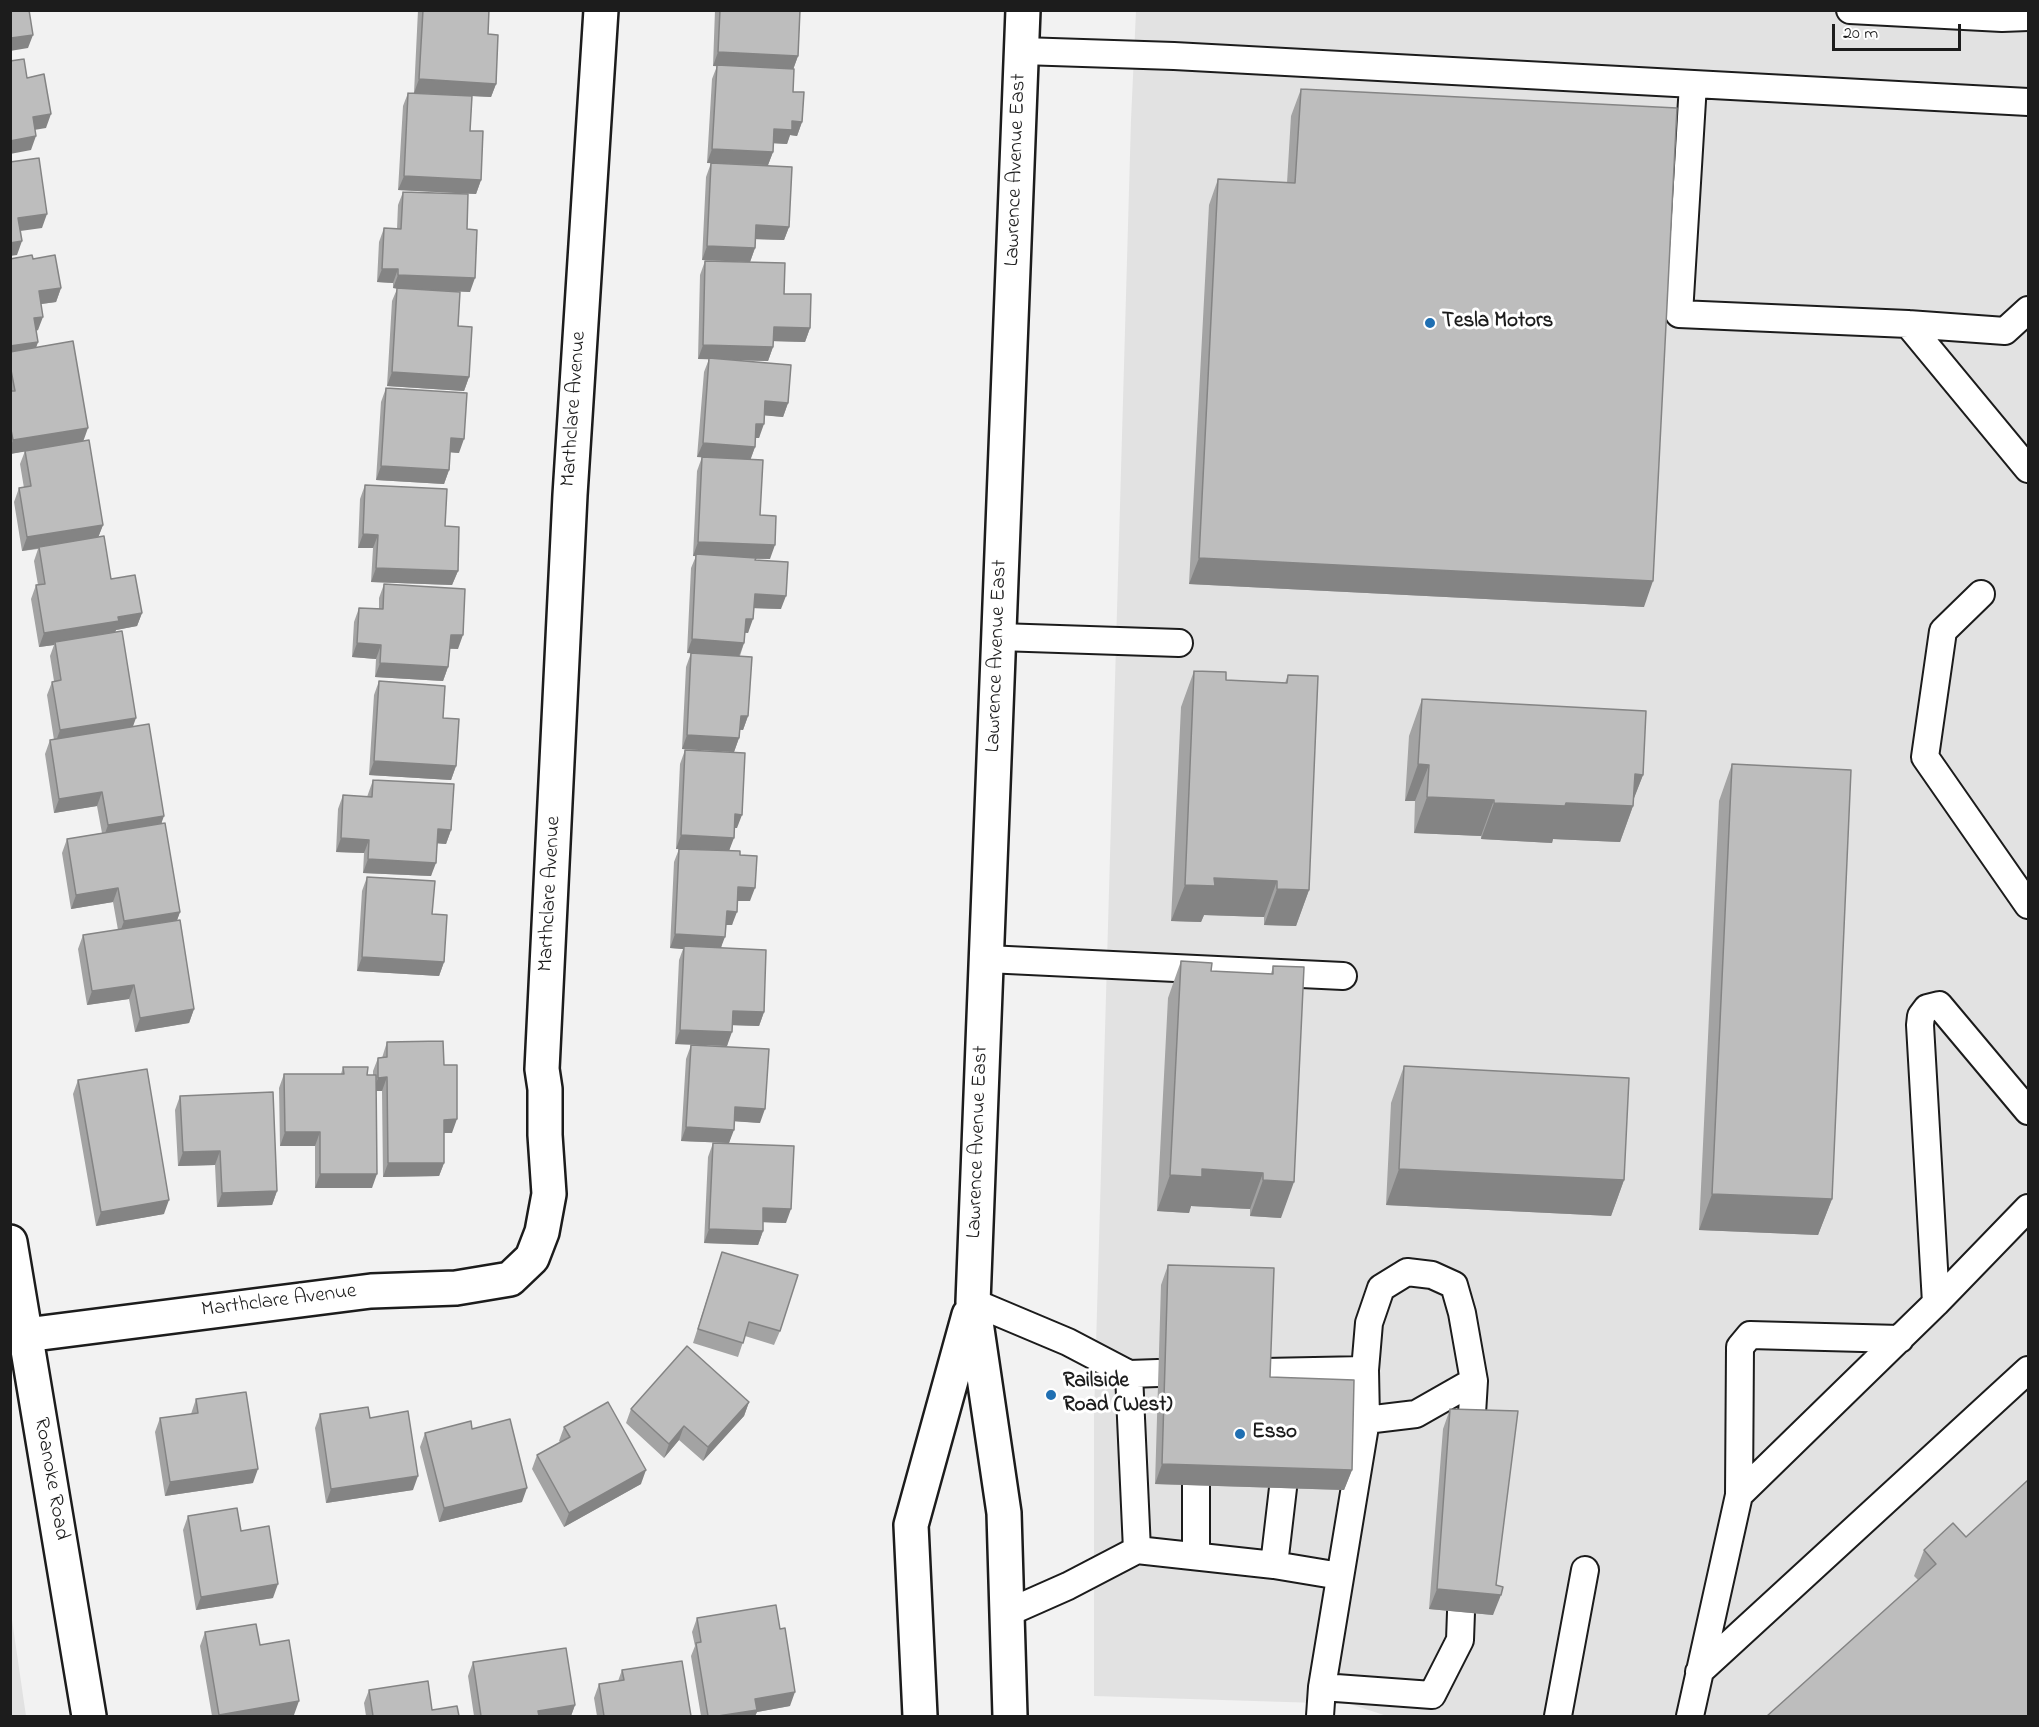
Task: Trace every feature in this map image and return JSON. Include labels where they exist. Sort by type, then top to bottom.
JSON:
[{"type":"street","name":"Marthclare Avenue","points":[[18,1336],[371,1291],[456,1288],[510,1279],[532,1258],[542,1232],[549,1194],[545,1089],[542,1069],[570,495],[602,10]]},
{"type":"street","name":"Lawrence Avenue East","points":[[1010,1716],[1004,1513],[973,1302],[1023,10]]},
{"type":"street","name":"Roanoke Road","points":[[10,1242],[18,1336],[89,1716]]},
{"type":"street","name":"Lawrence Avenue East","points":[[920,1716],[911,1526],[973,1302]]},
{"type":"lane","points":[[1850,10],[2002,18],[2028,17]]},
{"type":"lane","points":[[1022,51],[1111,53],[2028,102]]},
{"type":"lane","points":[[1693,84],[1679,314],[1908,324],[2005,331],[2028,310]]},
{"type":"lane","points":[[1908,324],[2028,469]]},
{"type":"lane","points":[[1981,594],[1943,631],[1925,757],[2028,904]]},
{"type":"lane","points":[[999,638],[1179,644]]},
{"type":"lane","points":[[987,959],[1343,976]]},
{"type":"lane","points":[[1936,1303],[1920,1025],[1921,1016],[1927,1008],[1939,1005],[2028,1111]]},
{"type":"lane","points":[[1739,1495],[1900,1339],[2028,1208]]},
{"type":"lane","points":[[1320,1716],[1322,1687],[1366,1420],[1365,1370],[1369,1323],[1381,1288],[1407,1272],[1432,1275],[1454,1285],[1462,1313],[1474,1382],[1471,1430]]},
{"type":"lane","points":[[973,1302],[1068,1342],[1129,1374],[1158,1373]]},
{"type":"lane","points":[[1690,1716],[1739,1495],[1740,1347],[1750,1335],[1900,1339]]},
{"type":"lane","points":[[1264,1372],[1365,1370]]},
{"type":"lane","points":[[1699,1672],[2028,1370]]},
{"type":"lane","points":[[1294,1398],[1298,1371]]},
{"type":"lane","points":[[1129,1374],[1137,1550]]},
{"type":"lane","points":[[1366,1420],[1416,1414],[1474,1382]]},
{"type":"lane","points":[[1196,1485],[1196,1556]]},
{"type":"lane","points":[[1274,1565],[1283,1488]]},
{"type":"lane","points":[[1007,1613],[1068,1586],[1137,1550],[1274,1565],[1340,1576]]},
{"type":"lane","points":[[1558,1716],[1585,1570]]},
{"type":"lane","points":[[1322,1687],[1432,1695],[1460,1640],[1461,1612]]},
{"type":"shaded area","points":[[1136,11],[2028,11],[2028,1716],[1387,1716],[1350,1704],[1094,1696],[1094,1416]]},
{"type":"shaded area","points":[[11,1613],[26,1716],[11,1716]]},
{"type":"building","points":[[10,10],[29,10],[33,35],[11,38],[13,44],[10,44]]},
{"type":"building","points":[[423,10],[489,10],[488,34],[498,35],[496,84],[419,79]]},
{"type":"building","points":[[720,10],[800,10],[798,56],[718,52]]},
{"type":"building","points":[[24,59],[27,78],[44,74],[51,114],[33,117],[36,136],[10,141],[10,61]]},
{"type":"building","points":[[717,65],[794,69],[793,92],[804,92],[802,122],[792,121],[792,130],[774,129],[773,152],[712,149]]},
{"type":"building","name":"Tesla Motors","points":[[1301,89],[1677,108],[1653,581],[1199,558],[1218,179],[1295,183]]},
{"type":"building","points":[[408,93],[472,96],[470,131],[483,131],[481,180],[404,176]]},
{"type":"building","points":[[39,158],[47,214],[18,218],[22,241],[10,243],[10,162]]},
{"type":"building","points":[[711,163],[792,167],[789,227],[756,225],[755,248],[707,246]]},
{"type":"building","points":[[403,192],[468,194],[467,229],[477,230],[475,278],[398,275],[398,269],[382,269],[384,228],[401,229]]},
{"type":"building","points":[[32,255],[33,259],[55,255],[61,288],[39,291],[43,317],[34,318],[38,342],[10,346],[10,259]]},
{"type":"building","points":[[705,261],[785,263],[784,294],[811,294],[810,328],[774,327],[773,347],[703,345]]},
{"type":"building","points":[[397,288],[460,292],[458,326],[472,327],[469,377],[392,372]]},
{"type":"building","points":[[73,341],[88,428],[13,440],[10,425],[10,391],[15,391],[10,352]]},
{"type":"building","points":[[709,358],[791,365],[788,403],[765,401],[764,424],[756,424],[755,447],[703,443]]},
{"type":"building","points":[[386,388],[467,393],[464,439],[451,438],[449,470],[381,466]]},
{"type":"building","points":[[89,440],[103,525],[27,537],[19,488],[31,486],[25,451]]},
{"type":"building","points":[[702,457],[763,460],[760,515],[776,516],[775,545],[698,542]]},
{"type":"building","points":[[365,485],[447,489],[445,526],[459,527],[458,571],[376,568],[378,535],[363,534]]},
{"type":"building","points":[[104,536],[111,579],[135,575],[142,613],[118,617],[119,621],[44,633],[36,585],[45,584],[39,547]]},
{"type":"building","points":[[696,554],[788,562],[786,596],[755,594],[753,619],[746,619],[744,643],[692,639]]},
{"type":"building","points":[[384,584],[465,589],[463,635],[451,635],[448,667],[380,663],[381,645],[357,643],[359,608],[383,609]]},
{"type":"building","points":[[122,631],[136,718],[60,730],[52,682],[61,680],[55,642]]},
{"type":"building","points":[[691,653],[752,657],[748,716],[741,716],[739,738],[687,735]]},
{"type":"building","points":[[1194,671],[1226,672],[1226,680],[1287,683],[1288,675],[1318,676],[1309,890],[1277,889],[1277,881],[1214,878],[1215,886],[1185,885]]},
{"type":"building","points":[[379,681],[445,686],[443,718],[459,719],[456,766],[374,761]]},
{"type":"building","points":[[1422,699],[1646,711],[1643,775],[1635,774],[1633,806],[1494,803],[1494,800],[1427,797],[1429,765],[1418,764]]},
{"type":"building","points":[[149,724],[164,816],[108,825],[102,792],[59,799],[50,740]]},
{"type":"building","points":[[685,750],[745,753],[742,815],[735,814],[734,838],[681,835]]},
{"type":"building","points":[[1732,764],[1851,770],[1832,1199],[1712,1194]]},
{"type":"building","points":[[373,780],[454,784],[451,830],[438,829],[436,863],[368,859],[369,840],[341,838],[343,795],[372,797]]},
{"type":"building","points":[[165,823],[180,912],[124,921],[118,888],[76,895],[67,839]]},
{"type":"building","points":[[679,849],[740,851],[740,855],[757,856],[755,888],[738,887],[737,912],[727,911],[725,937],[675,934]]},
{"type":"building","points":[[367,877],[435,881],[432,914],[447,915],[444,962],[362,957]]},
{"type":"building","points":[[180,920],[194,1009],[140,1018],[134,985],[92,991],[83,935]]},
{"type":"building","points":[[684,946],[766,950],[764,1012],[733,1011],[732,1032],[680,1030]]},
{"type":"building","points":[[1181,961],[1212,963],[1211,971],[1273,974],[1273,966],[1304,967],[1294,1182],[1263,1180],[1263,1173],[1202,1169],[1202,1177],[1170,1175]]},
{"type":"building","points":[[443,1041],[444,1065],[457,1065],[457,1119],[444,1120],[444,1163],[388,1163],[387,1077],[378,1078],[378,1058],[387,1057],[387,1042]]},
{"type":"building","points":[[691,1045],[769,1049],[765,1109],[735,1107],[734,1130],[686,1127]]},
{"type":"building","points":[[1404,1066],[1629,1078],[1624,1180],[1399,1169]]},
{"type":"building","points":[[343,1067],[368,1067],[367,1075],[376,1075],[377,1174],[320,1174],[320,1132],[285,1132],[284,1074],[344,1074]]},
{"type":"building","points":[[147,1069],[169,1200],[101,1212],[78,1080]]},
{"type":"building","points":[[273,1092],[277,1191],[222,1193],[220,1151],[183,1152],[180,1096]]},
{"type":"building","points":[[713,1143],[794,1146],[791,1209],[763,1208],[763,1231],[709,1229]]},
{"type":"building","points":[[722,1252],[798,1275],[780,1331],[749,1322],[743,1343],[698,1329]]},
{"type":"building","points":[[1168,1265],[1274,1268],[1270,1377],[1354,1380],[1352,1470],[1162,1464]]},
{"type":"building","points":[[687,1346],[749,1402],[708,1447],[684,1426],[669,1444],[631,1409]]},
{"type":"building","points":[[246,1392],[258,1469],[170,1482],[160,1418],[198,1413],[196,1399]]},
{"type":"building","points":[[608,1402],[646,1470],[569,1513],[537,1455],[570,1437],[564,1427]]},
{"type":"building","points":[[368,1407],[370,1418],[408,1411],[418,1476],[331,1489],[320,1414]]},
{"type":"building","points":[[1450,1409],[1518,1411],[1496,1585],[1503,1587],[1501,1595],[1437,1589]]},
{"type":"building","points":[[510,1419],[527,1488],[444,1508],[425,1433],[471,1421],[472,1429]]},
{"type":"building","points":[[2028,1480],[2028,1716],[1767,1716],[1936,1564],[1924,1550],[1953,1523],[1966,1537]]},
{"type":"building","points":[[237,1508],[241,1531],[269,1526],[278,1584],[201,1597],[188,1516]]},
{"type":"building","points":[[776,1605],[780,1629],[785,1628],[795,1692],[755,1699],[757,1710],[708,1716],[696,1643],[701,1642],[697,1618]]},
{"type":"building","points":[[256,1624],[260,1645],[289,1640],[299,1701],[219,1715],[205,1632]]},
{"type":"building","points":[[566,1648],[575,1705],[538,1711],[539,1716],[481,1716],[473,1662]]},
{"type":"building","points":[[682,1661],[691,1716],[604,1716],[599,1684],[624,1680],[622,1670]]},
{"type":"building","points":[[428,1681],[432,1710],[457,1706],[459,1716],[373,1716],[369,1690]]},
{"type":"place","name":"Tesla Motors","points":[[1430,323]]},
{"type":"place","name":"Railside Road (West)","points":[[1051,1395]]},
{"type":"place","name":"Esso","points":[[1240,1434]]}]
